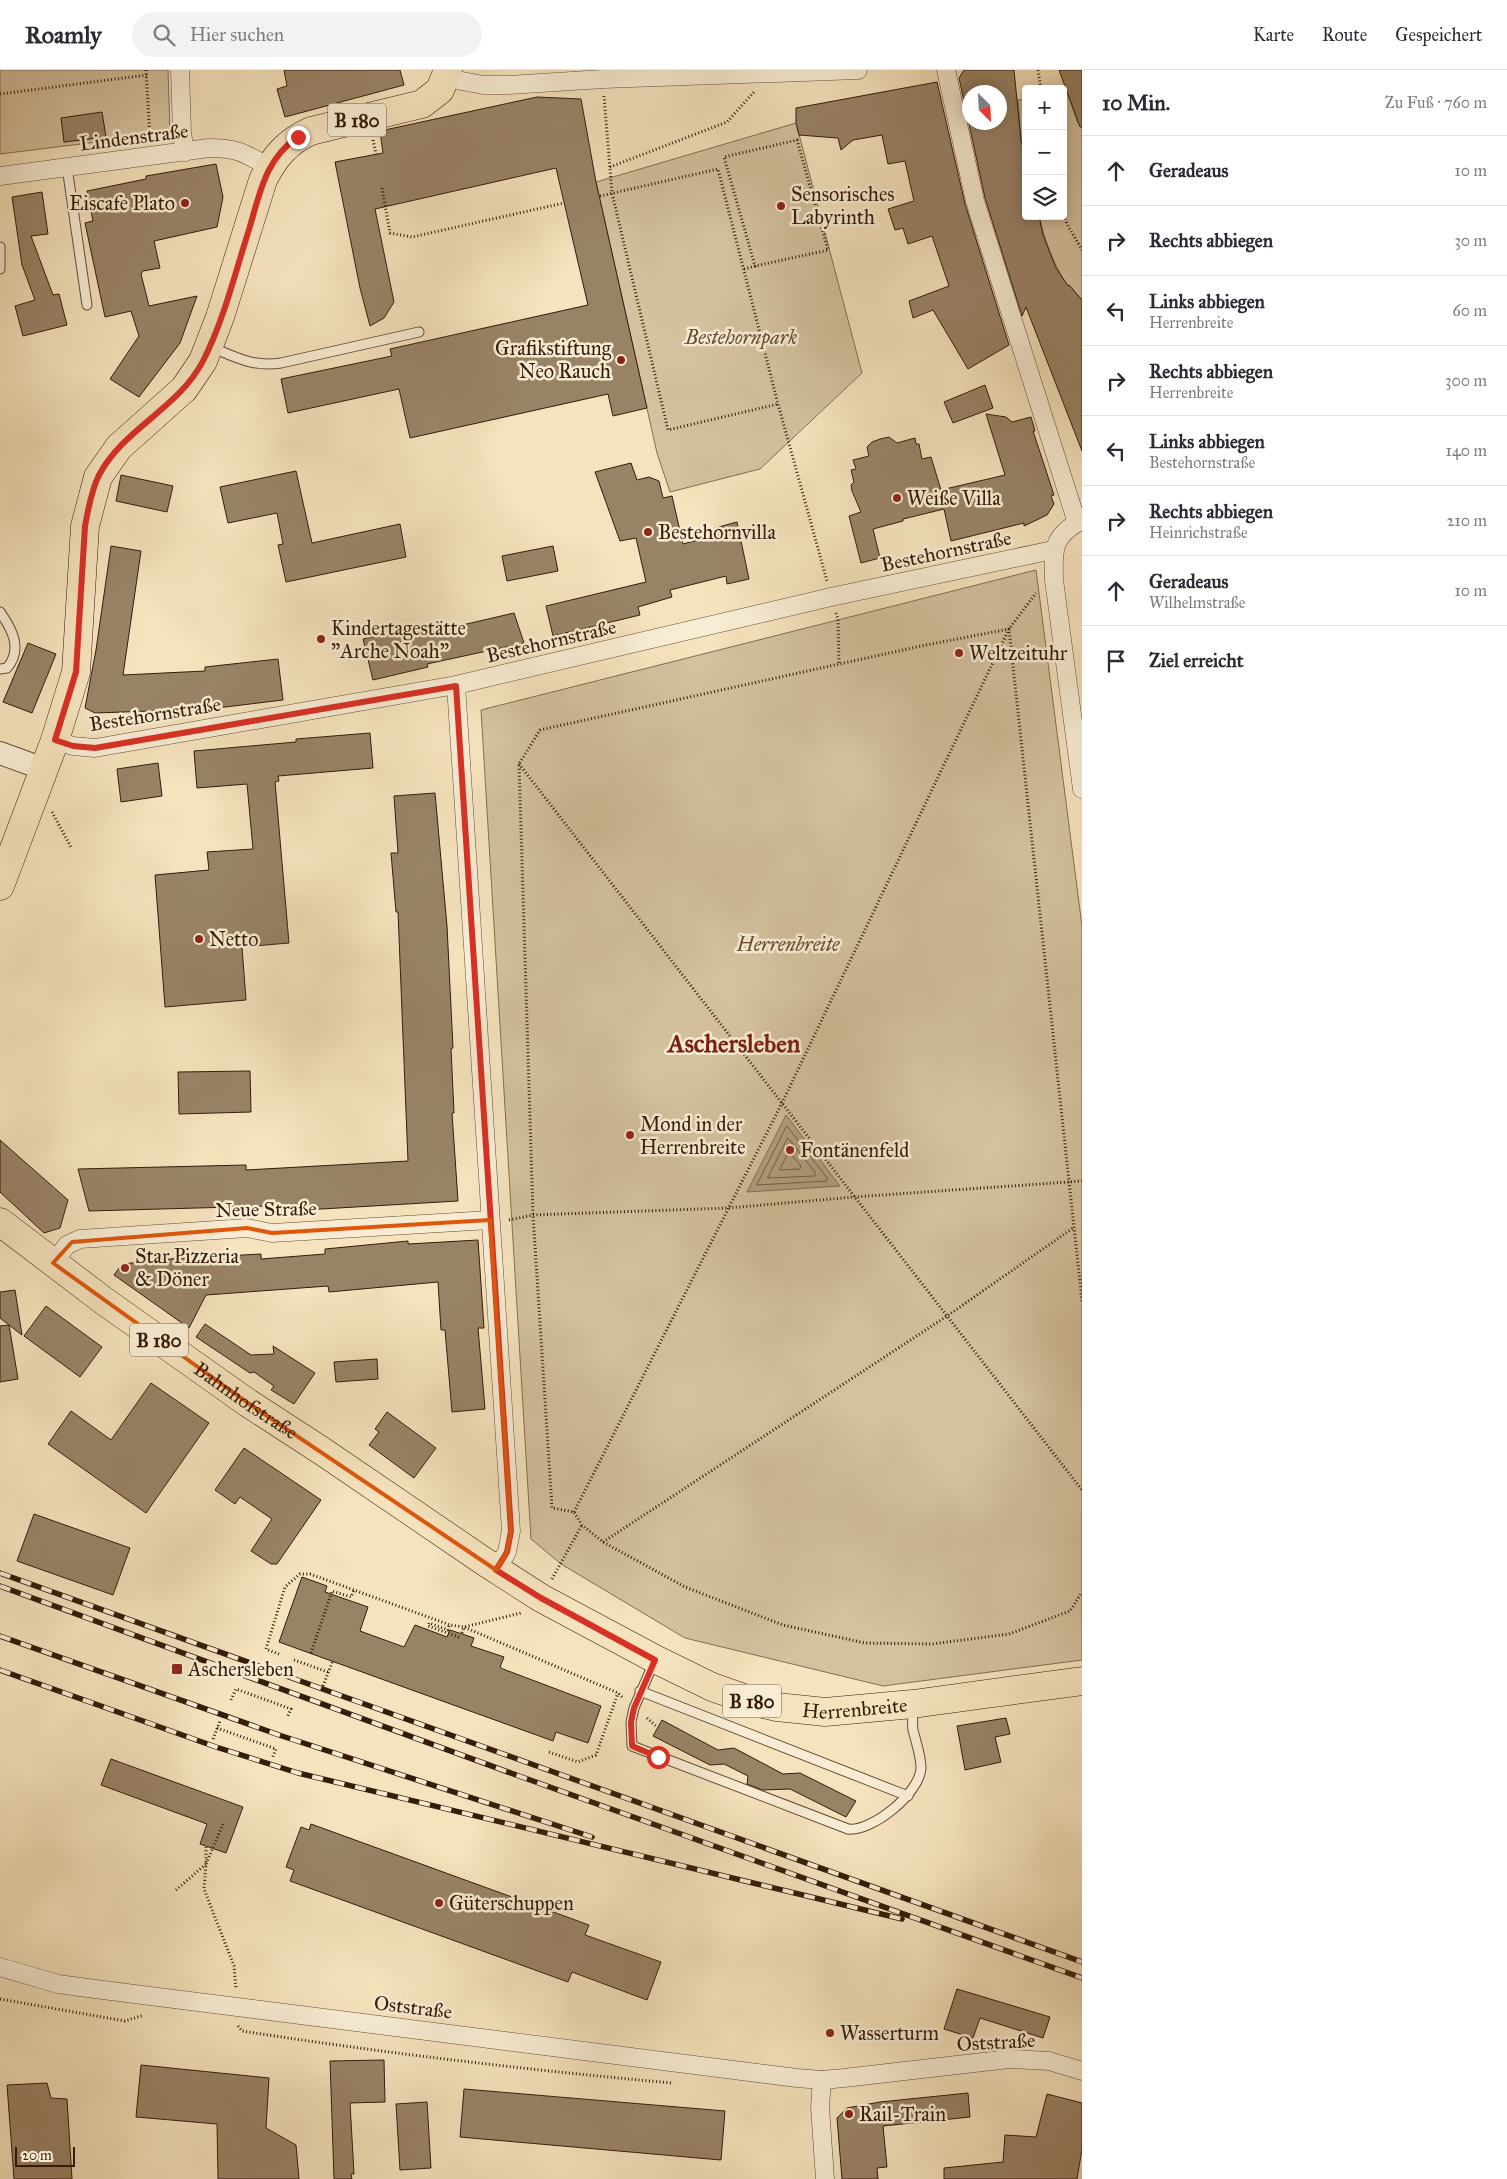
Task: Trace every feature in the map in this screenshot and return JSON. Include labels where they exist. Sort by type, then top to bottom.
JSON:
[{"type":"main road","name":"B 180","points":[[0,886],[55,740],[76,672],[85,526],[98,477],[119,447],[184,389],[203,362],[210,346],[269,167],[285,146],[311,131],[422,104],[440,90],[447,74]]},
{"type":"main road","name":"Bahnhofstraße","points":[[0,1222],[53,1263],[248,1403],[496,1570]]},
{"type":"main road","name":"Herrenbreite","points":[[496,1570],[541,1598],[655,1660],[712,1687],[777,1708],[825,1712],[913,1704],[1082,1681]]},
{"type":"street","points":[[180,70],[182,133],[185,152]]},
{"type":"street","points":[[447,74],[474,84],[494,85],[603,79],[858,70]]},
{"type":"street","points":[[946,70],[975,201],[1080,521],[1063,534],[1053,550],[1054,580],[1082,789]]},
{"type":"street","name":"Lindenstraße","points":[[0,176],[230,148],[246,154],[269,167]]},
{"type":"street","name":"Bestehornstraße","points":[[55,740],[73,746],[95,748],[456,686],[831,597],[1053,550]]},
{"type":"street","points":[[456,686],[511,1531],[507,1552],[496,1570]]},
{"type":"street","points":[[0,753],[44,769]]},
{"type":"street","name":"Neue Straße","points":[[53,1263],[67,1245],[80,1239],[247,1228],[272,1233],[490,1220]]},
{"type":"street","name":"Oststraße","points":[[0,1967],[58,1984],[183,2000],[233,2013],[822,2080],[1009,2059],[1049,2061],[1082,2071]]},
{"type":"street","points":[[822,2080],[820,2108],[825,2179]]},
{"type":"lane","points":[[67,167],[87,306]]},
{"type":"lane","points":[[0,247],[0,269]]},
{"type":"lane","points":[[210,346],[248,362],[264,365],[281,363],[419,332]]},
{"type":"lane","points":[[0,612],[10,626],[15,640],[15,654],[7,668],[0,669]]},
{"type":"lane","points":[[655,1660],[634,1708],[631,1722],[632,1746],[840,1827],[854,1830],[875,1823],[908,1796],[919,1778],[921,1769],[913,1727],[913,1704]]},
{"type":"lane","points":[[640,1692],[908,1796]]},
{"type":"path","points":[[146,70],[152,156]]},
{"type":"path","points":[[1038,70],[1041,85]]},
{"type":"path","points":[[610,167],[727,122],[771,73]]},
{"type":"path","points":[[0,94],[147,76]]},
{"type":"path","points":[[603,79],[612,193],[668,430],[778,404]]},
{"type":"path","points":[[744,269],[828,250],[797,140],[724,157],[755,266]]},
{"type":"path","points":[[600,196],[718,169],[778,404],[838,619],[838,664]]},
{"type":"path","points":[[382,188],[390,233],[412,236],[564,204]]},
{"type":"path","points":[[1066,220],[1082,250]]},
{"type":"path","points":[[574,1512],[782,1103],[1009,629],[1038,591],[1054,580]]},
{"type":"path","points":[[1009,629],[921,646],[540,730],[519,764],[533,1215],[552,1508],[574,1512],[582,1525],[603,1542],[685,1587],[783,1626],[865,1643],[932,1644],[1009,1634],[1070,1611],[1082,1592]]},
{"type":"path","points":[[1009,629],[1082,1301]]},
{"type":"path","points":[[519,764],[1082,1490]]},
{"type":"path","points":[[32,803],[51,810],[72,848]]},
{"type":"path","points":[[490,1220],[510,1220],[533,1215],[728,1208],[1082,1181]]},
{"type":"path","points":[[603,1542],[947,1316],[1073,1228]]},
{"type":"path","points":[[464,1627],[535,1610],[582,1525]]},
{"type":"path","points":[[279,1654],[266,1649],[285,1587],[300,1574],[310,1574],[450,1625],[464,1627],[618,1693],[658,1728]]},
{"type":"path","points":[[311,1653],[332,1591],[351,1597],[354,1590]]},
{"type":"path","points":[[450,1625],[448,1630],[429,1623],[428,1626],[461,1637],[464,1627]]},
{"type":"path","points":[[294,1660],[328,1672]]},
{"type":"path","points":[[324,1686],[333,1660]]},
{"type":"path","points":[[231,1700],[236,1688],[291,1709],[288,1718]]},
{"type":"path","points":[[549,1752],[578,1762],[596,1755],[618,1693]]},
{"type":"path","points":[[213,1739],[220,1721]]},
{"type":"path","points":[[217,1728],[276,1749],[272,1759]]},
{"type":"path","points":[[176,1890],[206,1864],[223,1824]]},
{"type":"path","points":[[206,1846],[204,1890],[234,1966],[236,1979],[233,2013],[242,2031],[494,2064],[680,2084]]},
{"type":"highlighted area","points":[[490,1220],[511,1531],[507,1552],[496,1570],[248,1403],[53,1263],[72,1242],[247,1228],[272,1233]]},
{"type":"green space","points":[[0,70],[168,70],[170,133],[0,154]]},
{"type":"green space","points":[[1067,92],[1078,123],[1082,122],[1082,300],[1068,286],[1054,261],[1040,220],[1067,220]]},
{"type":"green space","points":[[1018,100],[1022,100],[1022,144],[1021,140]]},
{"type":"green space","name":"Bestehornpark","points":[[796,123],[862,373],[760,469],[670,492],[657,453],[596,182]]},
{"type":"green space","name":"Herrenbreite","points":[[1036,570],[1082,926],[1082,1660],[883,1686],[685,1638],[561,1564],[531,1539],[481,710]]},
{"type":"water","name":"Fontänenfeld","points":[[786,1115],[840,1186],[747,1192]]},
{"type":"building","points":[[284,70],[400,70],[404,85],[285,117],[277,89],[287,86]]},
{"type":"building","points":[[964,70],[1014,70],[1022,144],[1022,220],[1040,220],[1043,235],[1056,268],[1068,286],[1082,300],[1082,451],[1026,307],[1022,316],[985,198],[970,130],[1007,130],[1007,85],[962,85],[962,92],[959,78]]},
{"type":"building","points":[[1059,70],[1082,70],[1082,127],[1080,127],[1067,92],[1067,85],[1065,85]]},
{"type":"building","points":[[937,82],[965,204],[1009,345],[968,369],[933,310],[913,318],[909,301],[949,286],[932,236],[908,244],[903,228],[895,230],[888,209],[914,201],[905,161],[888,164],[882,135],[853,140],[841,150],[838,138],[799,135],[796,123],[796,108]]},
{"type":"building","points":[[537,97],[581,99],[596,182],[647,408],[613,416],[608,394],[410,438],[399,389],[288,413],[281,379],[392,356],[390,349],[588,305],[556,168],[375,209],[394,302],[384,318],[370,326],[360,288],[335,162],[383,153],[380,131]]},
{"type":"building","points":[[102,112],[106,137],[64,142],[61,118]]},
{"type":"building","points":[[216,164],[223,197],[217,227],[154,241],[160,268],[143,271],[141,274],[149,306],[197,296],[180,343],[139,397],[110,379],[139,336],[131,311],[105,317],[85,223],[93,221],[87,191],[146,179],[146,176]]},
{"type":"building","points":[[42,192],[48,234],[31,236],[53,295],[59,294],[67,325],[23,336],[15,306],[35,300],[22,265],[12,197]]},
{"type":"building","points":[[985,385],[993,408],[953,423],[944,402]]},
{"type":"building","points":[[986,414],[1006,417],[1012,422],[1031,417],[1035,431],[1033,431],[1054,495],[1051,496],[1054,504],[1047,515],[1024,526],[1024,523],[951,541],[944,509],[903,519],[903,521],[873,529],[880,558],[861,563],[849,516],[861,512],[851,485],[854,482],[851,470],[856,469],[853,460],[869,456],[867,447],[872,442],[880,439],[889,437],[897,443],[915,438],[916,444],[919,444],[922,459],[931,457],[941,490],[1005,475]]},
{"type":"building","name":"Bestehornvilla","points":[[631,463],[637,480],[649,477],[659,481],[663,498],[672,496],[683,544],[717,535],[715,528],[737,522],[749,579],[727,584],[726,576],[670,590],[672,597],[638,607],[640,615],[553,636],[546,606],[646,582],[636,538],[620,541],[595,472]]},
{"type":"building","points":[[296,471],[312,543],[400,524],[406,557],[286,582],[278,545],[283,544],[277,513],[228,523],[220,487]]},
{"type":"building","points":[[121,475],[173,486],[167,512],[116,501]]},
{"type":"building","points":[[111,546],[141,551],[123,675],[205,671],[205,667],[278,659],[283,700],[209,709],[95,713],[85,708],[96,650]]},
{"type":"building","points":[[553,546],[558,571],[507,581],[502,556]]},
{"type":"building","points":[[514,613],[524,643],[427,664],[428,667],[373,680],[363,639],[417,627],[419,635]]},
{"type":"building","points":[[28,643],[56,654],[32,713],[3,702]]},
{"type":"building","points":[[370,733],[373,768],[278,776],[279,781],[275,782],[289,943],[242,947],[246,1000],[165,1007],[155,875],[209,870],[207,852],[253,849],[247,784],[197,788],[194,751],[296,742],[296,739]]},
{"type":"building","points":[[158,763],[162,796],[121,802],[117,769]]},
{"type":"building","points":[[435,793],[447,926],[453,1048],[451,1049],[454,1113],[452,1113],[458,1201],[270,1212],[270,1206],[89,1211],[78,1169],[246,1165],[246,1170],[408,1161],[398,912],[396,912],[391,853],[398,853],[394,796]]},
{"type":"building","points":[[250,1071],[251,1112],[179,1114],[178,1072]]},
{"type":"building","points":[[0,1140],[68,1200],[60,1228],[44,1233],[0,1192]]},
{"type":"building","points":[[478,1240],[484,1328],[478,1328],[485,1409],[452,1412],[445,1330],[441,1330],[438,1282],[329,1292],[328,1286],[206,1295],[189,1328],[114,1275],[122,1264],[170,1259],[261,1254],[261,1259],[325,1254],[325,1249],[408,1241],[408,1244]]},
{"type":"building","points":[[15,1290],[22,1335],[0,1318],[0,1292]]},
{"type":"building","points":[[46,1306],[102,1347],[80,1377],[24,1336]]},
{"type":"building","points":[[205,1324],[251,1355],[274,1354],[273,1346],[315,1373],[294,1404],[271,1390],[274,1386],[254,1372],[250,1373],[196,1337]]},
{"type":"building","points":[[9,1325],[18,1379],[0,1382],[0,1326]]},
{"type":"building","points":[[377,1359],[378,1379],[336,1382],[334,1362]]},
{"type":"building","points":[[151,1383],[209,1423],[146,1513],[48,1444],[71,1411],[111,1440]]},
{"type":"building","points":[[387,1412],[436,1448],[414,1478],[369,1445],[379,1432],[375,1429]]},
{"type":"building","points":[[244,1448],[321,1500],[277,1564],[271,1564],[251,1551],[272,1519],[240,1497],[235,1504],[215,1490]]},
{"type":"building","points":[[34,1514],[130,1548],[113,1595],[17,1561]]},
{"type":"building","points":[[302,1577],[327,1586],[325,1592],[368,1607],[360,1631],[404,1647],[415,1625],[447,1637],[450,1630],[474,1638],[471,1646],[504,1657],[500,1667],[503,1669],[601,1706],[588,1743],[556,1732],[553,1741],[279,1642]]},
{"type":"building","points":[[1006,1718],[1010,1734],[995,1737],[1001,1762],[965,1770],[957,1726]]},
{"type":"building","points":[[662,1720],[718,1750],[734,1748],[783,1774],[800,1773],[856,1801],[846,1817],[790,1789],[763,1790],[747,1784],[748,1776],[724,1764],[710,1765],[653,1736]]},
{"type":"building","points":[[111,1759],[243,1807],[226,1853],[200,1844],[207,1824],[101,1785]]},
{"type":"building","name":"Güterschuppen","points":[[311,1824],[589,1925],[585,1935],[661,1962],[647,2000],[572,1972],[568,1982],[290,1881],[294,1870],[286,1867],[301,1827],[309,1830]]},
{"type":"building","points":[[957,1989],[1050,2017],[1043,2038],[980,2018],[973,2038],[944,2029]]},
{"type":"building","points":[[384,2060],[385,2102],[350,2103],[354,2174],[351,2174],[352,2179],[334,2179],[330,2061]]},
{"type":"building","points":[[141,2065],[269,2078],[266,2128],[296,2145],[299,2179],[218,2179],[217,2124],[136,2117]]},
{"type":"building","points":[[47,2083],[51,2098],[67,2099],[72,2179],[14,2179],[7,2085]]},
{"type":"building","points":[[464,2089],[725,2111],[721,2160],[460,2137]]},
{"type":"building","points":[[968,2093],[970,2117],[883,2126],[887,2167],[877,2168],[878,2179],[842,2179],[837,2118],[847,2108],[880,2102]]},
{"type":"building","points":[[1047,2094],[1082,2103],[1082,2149],[1077,2179],[944,2179],[944,2168],[1003,2162],[1005,2135],[1036,2137]]},
{"type":"building","points":[[427,2102],[431,2168],[400,2170],[396,2104]]},
{"type":"railway","points":[[0,1573],[1082,1962]]},
{"type":"railway","points":[[0,1586],[519,1776],[1082,1978]]},
{"type":"railway","points":[[0,1636],[282,1736],[592,1837]]},
{"type":"railway","points":[[0,1670],[216,1747],[298,1773],[902,1919]]},
{"type":"place","name":"Eiscafe Plato","points":[[185,203]]},
{"type":"place","name":"Sensorisches Labyrinth","points":[[781,206]]},
{"type":"place","name":"Grafikstiftung Neo Rauch","points":[[621,360]]},
{"type":"place","name":"Weiße Villa","points":[[897,498]]},
{"type":"place","name":"Bestehornvilla","points":[[648,532]]},
{"type":"place","name":"Kindertagestätte \"Arche Noah\"","points":[[321,639]]},
{"type":"place","name":"Weltzeituhr","points":[[959,653]]},
{"type":"place","name":"Netto","points":[[199,939]]},
{"type":"place","name":"Mond in der Herrenbreite","points":[[630,1135]]},
{"type":"place","name":"Fontänenfeld","points":[[790,1150]]},
{"type":"place","name":"Star Pizzeria & Döner","points":[[125,1268]]},
{"type":"place","name":"Aschersleben","points":[[177,1669]]},
{"type":"place","name":"Güterschuppen","points":[[439,1903]]},
{"type":"place","name":"Wasserturm","points":[[830,2033]]},
{"type":"place","name":"Rail-Train","points":[[849,2114]]},
{"type":"district","name":"Aschersleben","points":[[734,1043]]},
{"type":"route","points":[[298,137],[285,146],[269,167],[263,180],[248,233],[203,362],[173,401],[119,447],[98,477],[92,493],[85,526],[76,672],[69,700],[55,740],[73,746],[95,748],[456,686],[511,1531],[507,1552],[496,1570],[541,1598],[655,1660],[640,1692],[631,1722],[632,1746],[658,1757]]}]
